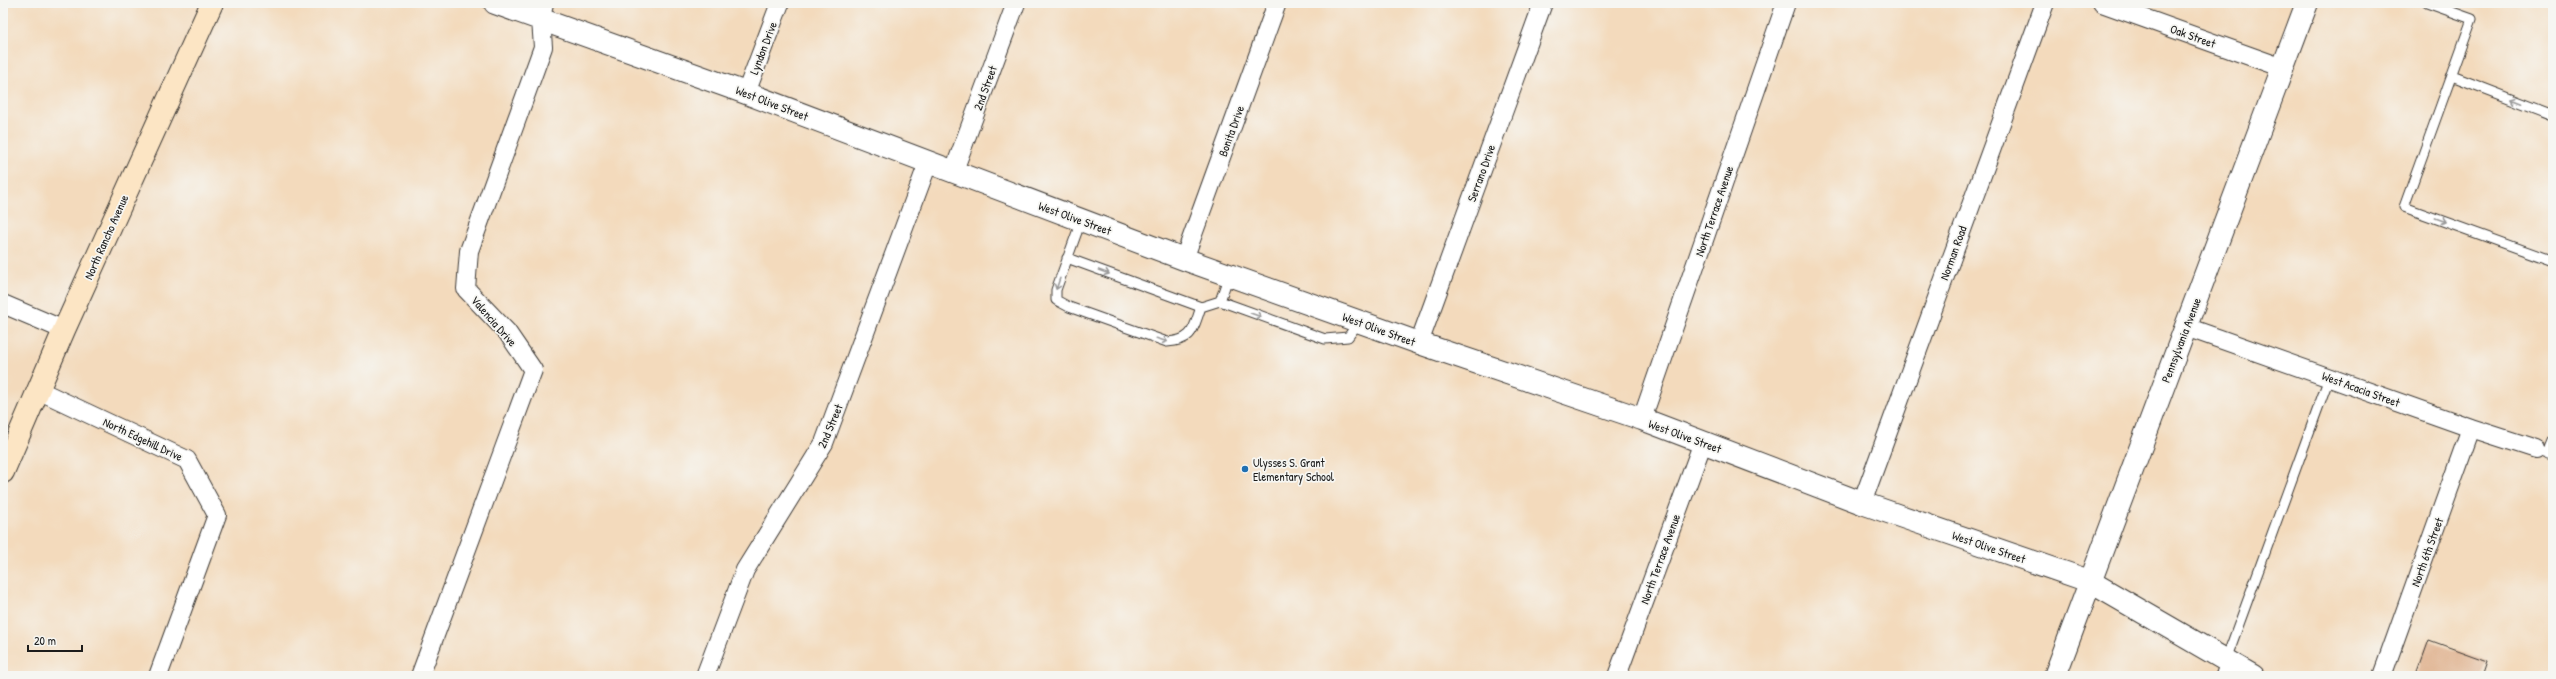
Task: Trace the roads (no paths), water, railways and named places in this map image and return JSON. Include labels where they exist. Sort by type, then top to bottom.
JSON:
[{"type":"main road","name":"North Rancho Avenue","points":[[3,472],[64,330],[212,3]]},
{"type":"street","name":"West Olive Street","points":[[495,3],[543,12],[746,93],[1080,221],[1359,322],[1642,419],[1862,503],[2089,581],[2223,668],[2253,676]]},
{"type":"street","name":"Lyndon Drive","points":[[746,93],[780,3]]},
{"type":"street","name":"2nd Street","points":[[953,173],[1016,3]]},
{"type":"street","name":"Bonita Drive","points":[[1184,259],[1277,3]]},
{"type":"street","name":"Serrano Drive","points":[[1419,343],[1543,3]]},
{"type":"street","name":"North Terrace Avenue","points":[[1642,419],[1786,3]]},
{"type":"street","name":"Norman Road","points":[[1862,503],[2045,3]]},
{"type":"street","name":"Oak Street","points":[[2102,3],[2283,68]]},
{"type":"street","name":"Pennsylvania Avenue","points":[[2055,676],[2089,581],[2307,3]]},
{"type":"street","name":"Valencia Drive","points":[[420,676],[533,370],[507,332],[466,289],[469,251],[543,46],[543,12]]},
{"type":"street","name":"2nd Street","points":[[705,676],[745,570],[824,443],[928,163]]},
{"type":"street","points":[[3,304],[64,330]]},
{"type":"street","name":"West Acacia Street","points":[[2186,327],[2546,453]]},
{"type":"street","name":"North Edgehill Drive","points":[[38,390],[187,460],[216,515],[158,676]]},
{"type":"street","name":"North 6th Street","points":[[2382,676],[2471,428]]},
{"type":"street","name":"North Terrace Avenue","points":[[1617,676],[1703,442]]},
{"type":"lane","points":[[2427,3],[2472,19],[2404,207],[2553,262]]},
{"type":"lane","points":[[2452,76],[2553,115]]},
{"type":"lane","points":[[1080,221],[1056,290],[1056,300],[1076,309],[1167,342],[1182,341],[1191,334],[1201,307]]},
{"type":"lane","points":[[1067,258],[1201,307],[1220,301],[1325,339],[1348,337],[1359,322]]},
{"type":"lane","points":[[1220,301],[1229,275]]},
{"type":"lane","points":[[2223,668],[2329,378]]},
{"type":"lane","points":[[2546,453],[2553,442]]},
{"type":"place","name":"Ulysses S. Grant Elementary School","points":[[1245,469]]}]
